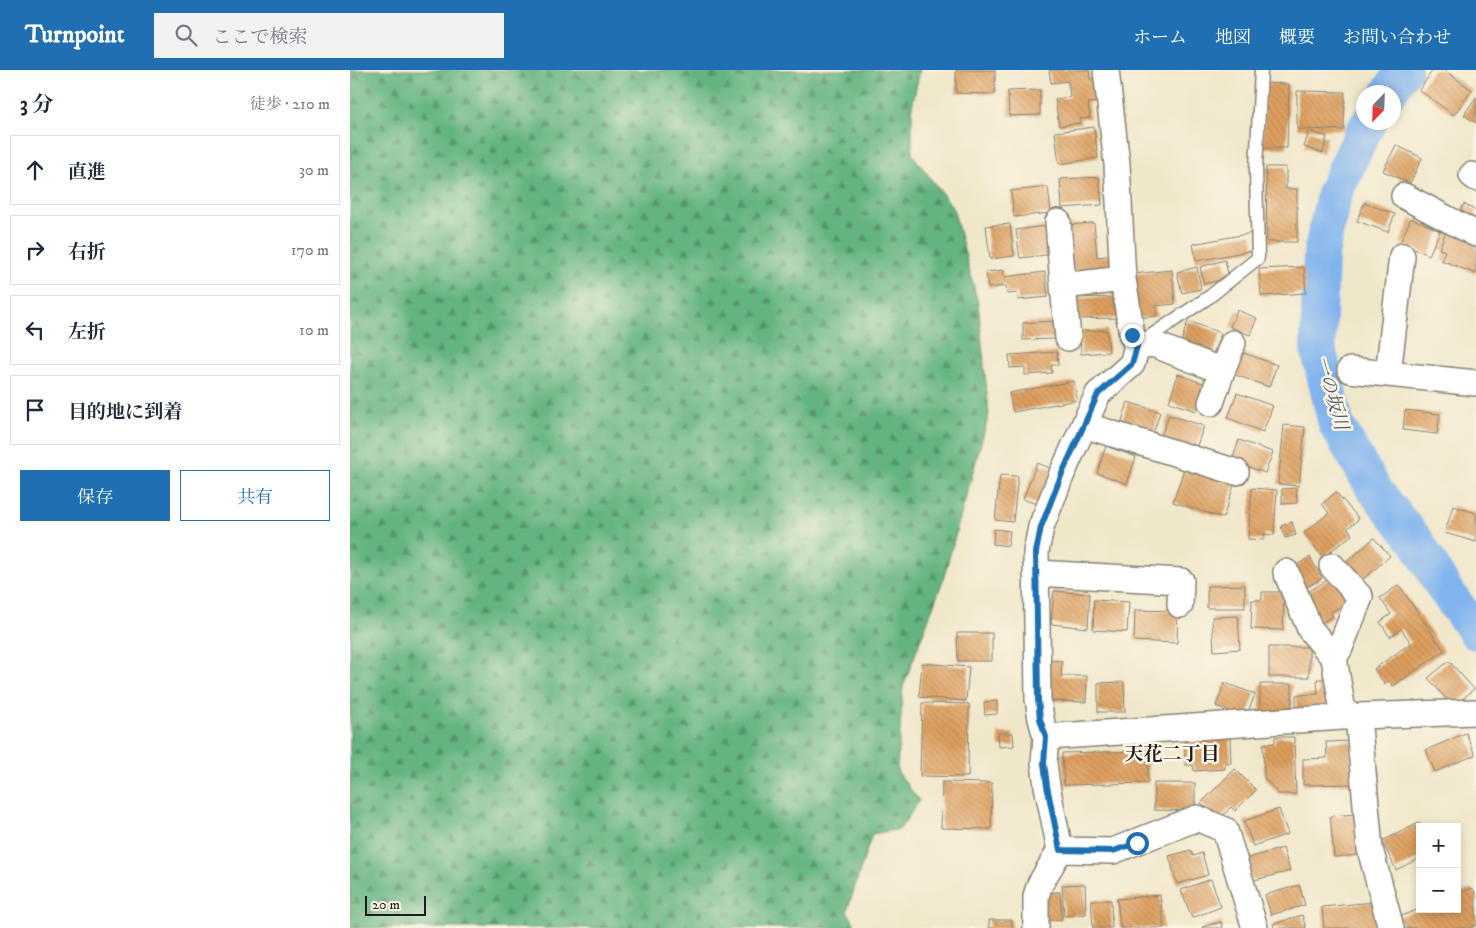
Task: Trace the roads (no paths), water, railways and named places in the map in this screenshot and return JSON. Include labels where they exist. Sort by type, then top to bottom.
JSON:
[{"type":"street","points":[[1036,928],[1036,896],[1040,884],[1060,850],[1047,786],[1044,763],[1046,737],[1040,719],[1038,699],[1036,552],[1041,527],[1061,476],[1098,394],[1132,364],[1137,346],[1132,335],[1124,279],[1117,164],[1106,70]]},
{"type":"street","points":[[1404,196],[1476,234]]},
{"type":"street","points":[[1058,222],[1068,338]]},
{"type":"street","points":[[1388,374],[1402,256]]},
{"type":"street","points":[[1063,286],[1124,279]]},
{"type":"street","points":[[1210,403],[1233,343]]},
{"type":"street","points":[[1137,346],[1153,344],[1222,371]]},
{"type":"street","points":[[1350,370],[1476,383]]},
{"type":"street","points":[[1084,425],[1236,472]]},
{"type":"street","points":[[1332,566],[1360,597],[1340,648],[1334,658]]},
{"type":"street","points":[[1286,572],[1310,629],[1334,658],[1351,717],[1370,849],[1391,928]]},
{"type":"street","points":[[1036,573],[1181,581],[1180,605]]},
{"type":"street","points":[[1046,737],[1351,717],[1476,712]]},
{"type":"street","points":[[1060,850],[1113,851],[1197,818],[1225,830],[1255,928]]},
{"type":"lane","points":[[1137,346],[1209,297],[1258,258],[1256,169],[1261,70]]},
{"type":"waterway","name":"一の坂川","points":[[1394,85],[1404,70]]},
{"type":"waterway","name":"一の坂川","points":[[1364,130],[1334,194],[1321,254],[1318,348],[1336,424],[1374,489],[1417,542],[1443,587],[1476,632]]},
{"type":"district","name":"天花二丁目","points":[[1172,754]]}]
